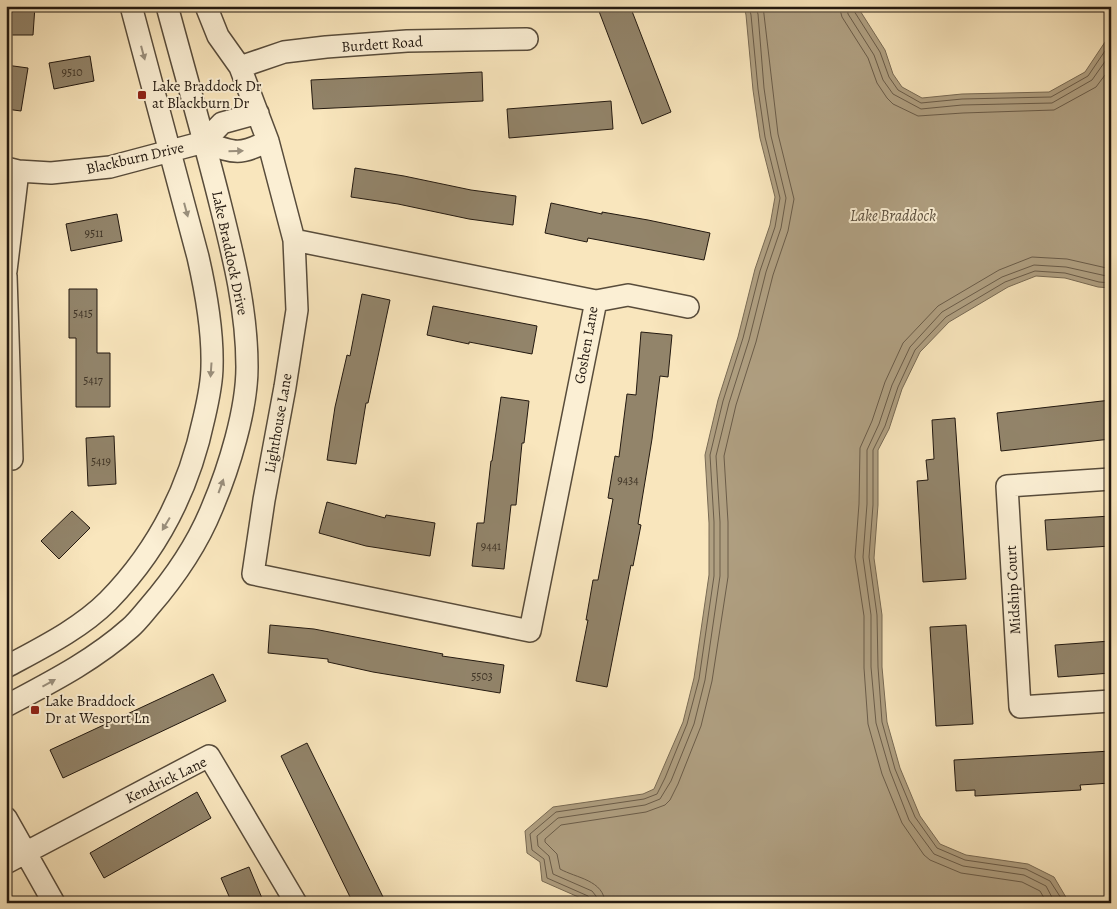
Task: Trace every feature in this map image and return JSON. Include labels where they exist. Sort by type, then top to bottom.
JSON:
[{"type":"street","points":[[6,667],[79,624],[107,602],[151,549],[172,513],[189,474],[200,439],[208,402],[212,367],[211,332],[202,275],[130,6]]},
{"type":"street","name":"Lake Braddock Drive","points":[[6,706],[63,675],[100,652],[132,627],[180,568],[203,528],[221,486],[233,448],[242,408],[247,369],[246,339],[240,287],[204,142],[167,6]]},
{"type":"street","name":"Lighthouse Lane","points":[[206,6],[218,36],[240,67],[258,113],[268,141],[294,240],[297,310],[286,387],[264,500],[253,574],[530,631]]},
{"type":"street","name":"Burdett Road","points":[[240,67],[284,52],[309,49],[407,41],[528,38]]},
{"type":"street","name":"Blackburn Drive","points":[[12,169],[66,172],[110,167],[204,142],[222,123],[258,113]]},
{"type":"street","name":"Blackburn Drive","points":[[204,142],[232,153],[253,149],[268,141]]},
{"type":"street","points":[[6,271],[12,169]]},
{"type":"street","name":"Goshen Lane","points":[[294,240],[596,301],[530,631]]},
{"type":"street","points":[[6,276],[12,459]]},
{"type":"street","points":[[596,301],[628,295],[688,307]]},
{"type":"street","name":"Midship Court","points":[[1111,479],[1007,486],[1020,707],[1111,701]]},
{"type":"street","name":"Kendrick Lane","points":[[25,852],[209,756],[296,903]]},
{"type":"street","points":[[6,818],[54,903]]},
{"type":"street","points":[[6,863],[25,852]]},
{"type":"water","name":"Lake Braddock","points":[[744,6],[857,6],[885,50],[893,74],[902,87],[922,98],[962,94],[1049,92],[1085,72],[1111,33],[1111,288],[1098,287],[1065,278],[1036,276],[1008,287],[949,322],[920,352],[902,389],[889,429],[878,450],[878,505],[874,558],[882,615],[882,667],[887,722],[900,768],[920,816],[940,844],[966,855],[1028,864],[1054,877],[1067,899],[1065,903],[592,903],[542,881],[540,862],[527,853],[525,831],[553,807],[643,794],[654,789],[683,722],[694,678],[709,575],[709,523],[705,455],[718,400],[738,337],[755,269],[770,225],[775,197],[760,138]]},
{"type":"building","points":[[6,6],[35,6],[33,35],[6,35]]},
{"type":"building","points":[[597,6],[630,6],[671,112],[642,124]]},
{"type":"building","points":[[90,56],[94,81],[54,89],[49,63]]},
{"type":"building","points":[[6,65],[28,68],[21,111],[6,109]]},
{"type":"building","points":[[482,72],[483,101],[313,109],[311,80]]},
{"type":"building","points":[[611,101],[613,129],[509,138],[507,109]]},
{"type":"building","points":[[355,168],[471,190],[516,196],[513,225],[469,219],[398,204],[351,197]]},
{"type":"building","points":[[551,203],[710,233],[704,260],[588,238],[587,242],[545,233]]},
{"type":"building","points":[[117,214],[122,241],[71,251],[66,224]]},
{"type":"building","points":[[69,289],[97,289],[97,353],[110,353],[110,407],[76,407],[76,338],[69,338]]},
{"type":"building","points":[[362,294],[390,300],[368,403],[366,403],[356,464],[327,460],[335,407],[347,355],[350,356]]},
{"type":"building","points":[[433,306],[537,326],[532,354],[427,335]]},
{"type":"building","points":[[641,332],[672,335],[668,377],[660,376],[638,524],[641,525],[633,566],[631,565],[607,687],[576,681],[588,620],[586,620],[593,580],[598,580],[613,499],[608,498],[615,456],[619,457],[627,394],[636,395]]},
{"type":"building","points":[[501,397],[529,401],[524,443],[522,443],[516,505],[511,505],[504,569],[472,566],[477,523],[484,523]]},
{"type":"building","points":[[1111,400],[1111,439],[1001,451],[997,413]]},
{"type":"building","points":[[955,418],[966,579],[923,582],[917,481],[928,480],[926,460],[934,459],[932,420]]},
{"type":"building","points":[[114,436],[116,484],[88,486],[86,438]]},
{"type":"building","points":[[327,502],[385,518],[386,515],[435,523],[430,556],[366,546],[319,533]]},
{"type":"building","points":[[72,511],[90,528],[59,559],[41,541]]},
{"type":"building","points":[[1111,516],[1111,546],[1047,550],[1045,520]]},
{"type":"building","points":[[270,625],[314,629],[443,654],[442,656],[504,665],[500,693],[373,672],[328,662],[328,659],[268,653]]},
{"type":"building","points":[[966,625],[973,724],[936,726],[930,627]]},
{"type":"building","points":[[1111,641],[1111,673],[1058,677],[1055,645]]},
{"type":"building","points":[[213,674],[226,701],[63,778],[50,750]]},
{"type":"building","points":[[307,743],[386,903],[353,903],[281,756]]},
{"type":"building","points":[[1111,751],[1111,783],[1080,785],[1081,790],[975,796],[975,790],[956,791],[954,760]]},
{"type":"building","points":[[197,792],[211,818],[104,878],[90,853]]},
{"type":"building","points":[[249,867],[264,903],[232,903],[221,878]]},
{"type":"place","name":"Lake Braddock Dr at Blackburn Dr","points":[[142,95]]},
{"type":"place","name":"Lake Braddock Dr at Wesport Ln","points":[[35,710]]}]
